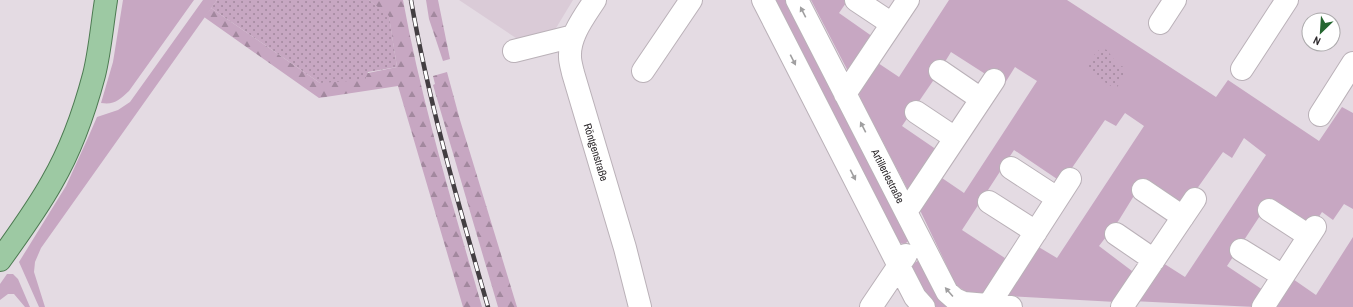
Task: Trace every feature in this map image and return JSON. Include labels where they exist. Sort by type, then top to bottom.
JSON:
[{"type":"main road","points":[[0,260],[32,214],[52,181],[70,144],[83,110],[94,74],[106,0]]},
{"type":"street","name":"Röntgenstraße","points":[[595,0],[578,26],[574,36],[570,56],[573,73],[625,248],[640,307]]},
{"type":"street","points":[[643,71],[691,0]]},
{"type":"street","points":[[763,0],[915,297],[924,307]]},
{"type":"street","name":"Artilleriestraße","points":[[797,0],[947,292],[955,299],[964,303],[1011,307]]},
{"type":"street","points":[[856,0],[892,24]]},
{"type":"street","points":[[845,94],[908,0]]},
{"type":"street","points":[[1160,22],[1175,0]]},
{"type":"street","points":[[1242,69],[1287,0]]},
{"type":"street","points":[[514,50],[574,36]]},
{"type":"street","points":[[1320,115],[1353,63]]},
{"type":"street","points":[[940,71],[981,99]]},
{"type":"street","points":[[906,212],[994,80]]},
{"type":"street","points":[[916,112],[955,138]]},
{"type":"street","points":[[1010,168],[1057,198]]},
{"type":"street","points":[[988,306],[1070,179]]},
{"type":"street","points":[[1143,190],[1183,217]]},
{"type":"street","points":[[1122,307],[1195,199]]},
{"type":"street","points":[[989,202],[1036,232]]},
{"type":"street","points":[[1263,307],[1312,232],[1269,210]]},
{"type":"street","points":[[1116,234],[1154,260]]},
{"type":"street","points":[[871,307],[918,237]]},
{"type":"street","points":[[1241,250],[1283,276]]},
{"type":"shaded area","points":[[459,0],[573,0],[553,33],[522,42]]},
{"type":"green space","points":[[123,0],[194,0],[129,91],[116,101],[101,103],[113,62]]},
{"type":"green space","points":[[203,0],[217,0],[41,248],[35,262],[34,272],[45,307],[39,307],[19,262],[66,186],[97,117],[118,110],[130,102]]},
{"type":"green space","points":[[217,0],[369,0],[389,16],[397,67],[368,72],[365,80],[320,83],[211,8]]},
{"type":"green space","points":[[369,0],[403,0],[419,78],[449,193],[482,307],[463,307],[398,86],[319,98],[204,17],[211,8],[320,83],[397,67],[389,17]]},
{"type":"green space","points":[[426,0],[438,0],[450,59],[443,61],[429,19]]},
{"type":"green space","points":[[772,0],[790,0],[909,241],[904,244],[897,243]]},
{"type":"green space","points":[[811,0],[848,0],[839,13],[876,39],[851,77]]},
{"type":"green space","points":[[949,0],[1067,0],[1216,97],[1228,80],[1319,141],[1342,107],[1353,113],[1353,209],[1344,204],[1333,220],[1322,212],[1313,226],[1271,199],[1227,266],[1266,292],[1255,307],[1132,301],[1163,263],[1185,277],[1266,155],[1244,138],[1232,158],[1223,152],[1184,207],[1143,181],[1119,220],[1099,246],[1136,274],[1116,302],[1005,295],[1037,246],[1057,258],[1144,126],[1125,113],[1116,126],[1105,120],[1065,178],[1057,179],[1014,150],[962,230],[1011,262],[991,296],[966,292],[956,285],[917,204],[934,181],[942,178],[964,193],[1037,81],[1015,67],[1005,83],[990,77],[951,52],[902,126],[940,152],[910,194],[860,98],[858,89],[875,61],[899,77]]},
{"type":"green space","points":[[1101,48],[1107,50],[1118,65],[1124,67],[1124,76],[1116,89],[1093,75],[1087,65]]},
{"type":"green space","points":[[447,72],[460,120],[517,307],[498,307],[433,85],[435,84],[433,76]]},
{"type":"green space","points":[[1353,237],[1353,307],[1272,307],[1290,277],[1316,295]]},
{"type":"green space","points":[[921,259],[957,307],[934,307],[931,303],[911,269],[911,265]]},
{"type":"green space","points":[[7,274],[13,274],[18,279],[30,307],[25,307],[14,294],[8,294],[0,300],[0,284]]},
{"type":"railway","points":[[411,0],[418,39],[436,116],[488,307]]}]
